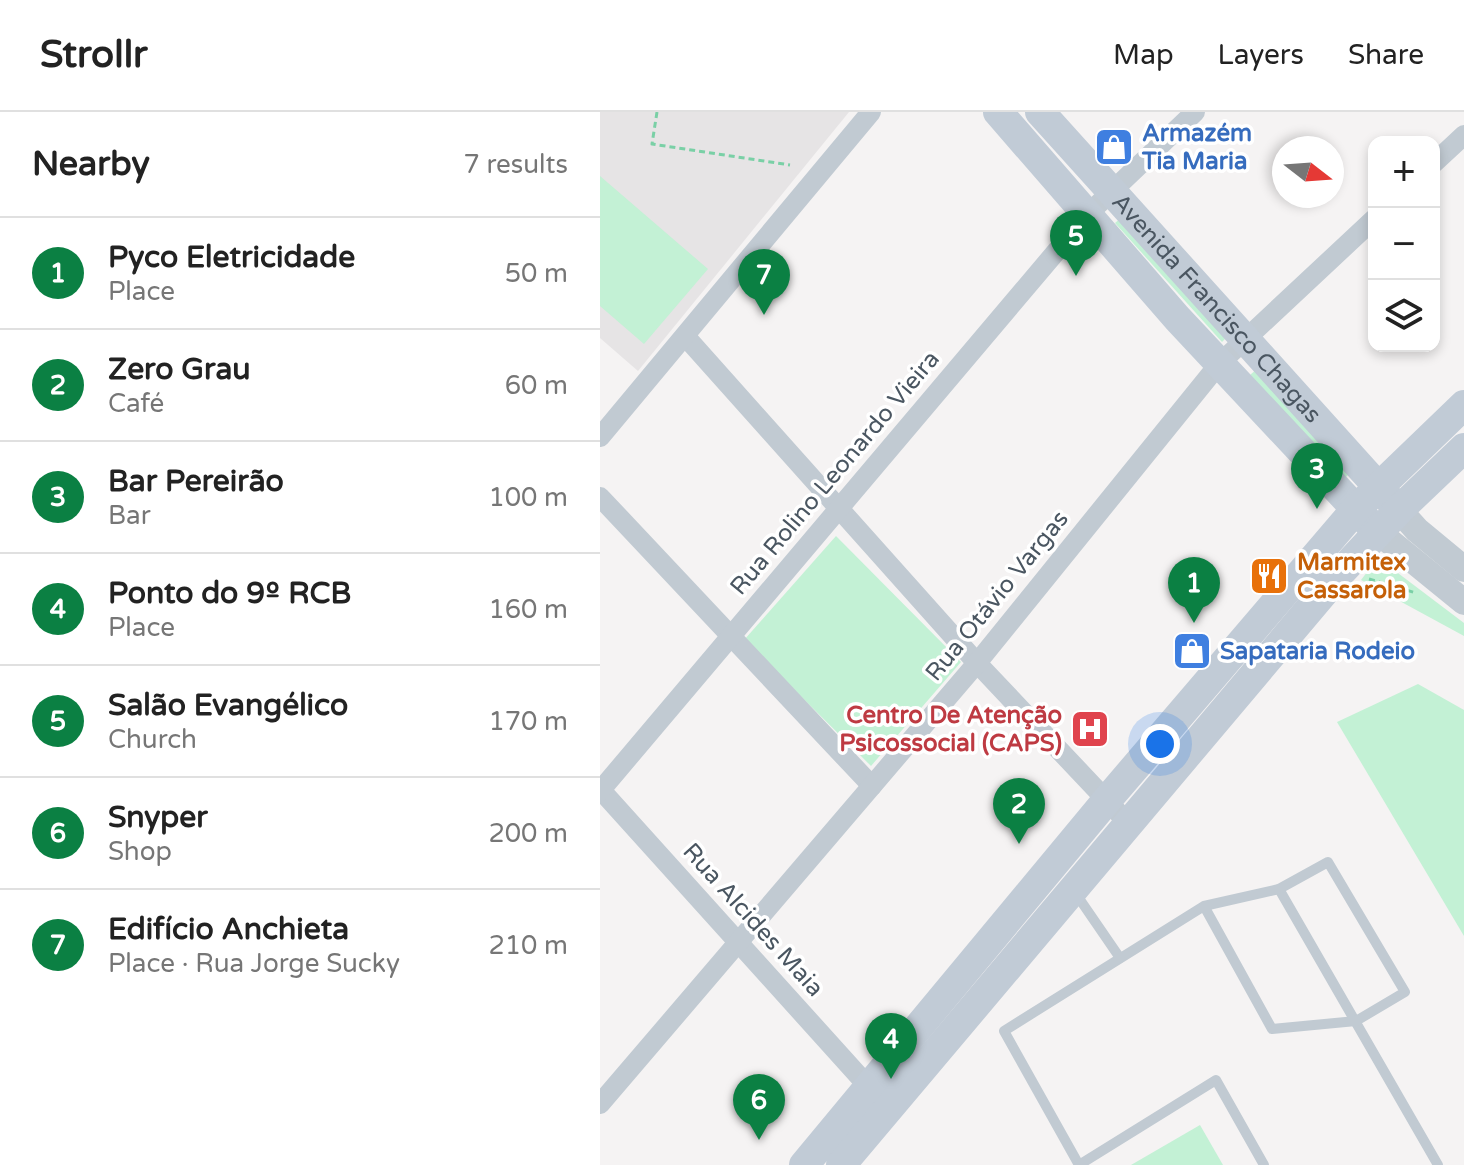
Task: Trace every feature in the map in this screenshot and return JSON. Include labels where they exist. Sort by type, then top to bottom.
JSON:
[{"type":"main road","name":"Avenida Francisco Chagas","points":[[998,112],[1219,364],[1356,509],[1388,521]]},
{"type":"main road","name":"Avenida Francisco Chagas","points":[[1040,112],[1378,486],[1388,521]]},
{"type":"main road","points":[[841,1165],[878,1097],[957,980],[1356,509],[1464,405]]},
{"type":"main road","points":[[804,1165],[980,1001],[1344,569],[1388,521],[1464,448]]},
{"type":"main road","points":[[957,980],[980,1001]]},
{"type":"street","points":[[600,437],[871,112]]},
{"type":"street","name":"Rua Rolino Leonardo Vieira","points":[[600,790],[1088,214],[1195,112]]},
{"type":"street","points":[[1440,157],[1464,135]]},
{"type":"street","name":"Rua Otávio Vargas","points":[[600,1104],[977,663],[1219,364],[1368,225]]},
{"type":"street","points":[[685,336],[977,663],[1128,823]]},
{"type":"street","points":[[600,497],[872,786]]},
{"type":"street","name":"Avenida Francisco Chagas","points":[[1388,521],[1417,530],[1464,569]]},
{"type":"street","name":"Avenida Francisco Chagas","points":[[1388,521],[1457,597]]},
{"type":"street","name":"Rua Alcides Maia","points":[[600,790],[878,1097]]},
{"type":"lane","points":[[1204,906],[1272,1029],[1356,1021],[1405,992],[1328,862],[1279,889],[1204,906],[1004,1031],[1079,1165],[1216,1080],[1264,1165]]},
{"type":"lane","points":[[1073,889],[1120,958]]},
{"type":"lane","points":[[1279,889],[1438,1165]]},
{"type":"path","points":[[657,112],[652,144],[790,165]]},
{"type":"path","points":[[1344,569],[1394,588],[1457,597]]},
{"type":"shaded area","points":[[600,112],[849,112],[638,371],[600,338]]},
{"type":"green space","points":[[600,176],[708,269],[644,344],[600,306]]},
{"type":"green space","points":[[1122,217],[1229,335],[1222,342],[1115,223]]},
{"type":"green space","points":[[1258,368],[1351,472],[1344,479],[1250,375]]},
{"type":"green space","points":[[836,536],[961,662],[871,766],[744,640]]},
{"type":"green space","points":[[1378,558],[1464,623],[1464,636],[1361,580]]},
{"type":"green space","points":[[1418,684],[1464,710],[1464,936],[1337,722]]},
{"type":"green space","points":[[1200,1125],[1223,1165],[1131,1165]]},
{"type":"place","name":"Armazém Tia Maria","points":[[1114,147]]},
{"type":"place","name":"Salão Evangélico","points":[[1076,276]]},
{"type":"place","name":"Edifício Anchieta","points":[[764,315]]},
{"type":"place","name":"Bar Pereirão","points":[[1317,509]]},
{"type":"place","name":"Marmitex Cassarola","points":[[1269,576]]},
{"type":"place","name":"Pyco Eletricidade","points":[[1194,623]]},
{"type":"place","name":"Sapataria Rodeio","points":[[1192,651]]},
{"type":"place","name":"Centro De Atenção Psicossocial (CAPS)","points":[[1090,729]]},
{"type":"place","name":"Zero Grau","points":[[1019,844]]},
{"type":"place","name":"Ponto do 9º RCB","points":[[891,1079]]},
{"type":"place","name":"Snyper","points":[[759,1140]]}]
